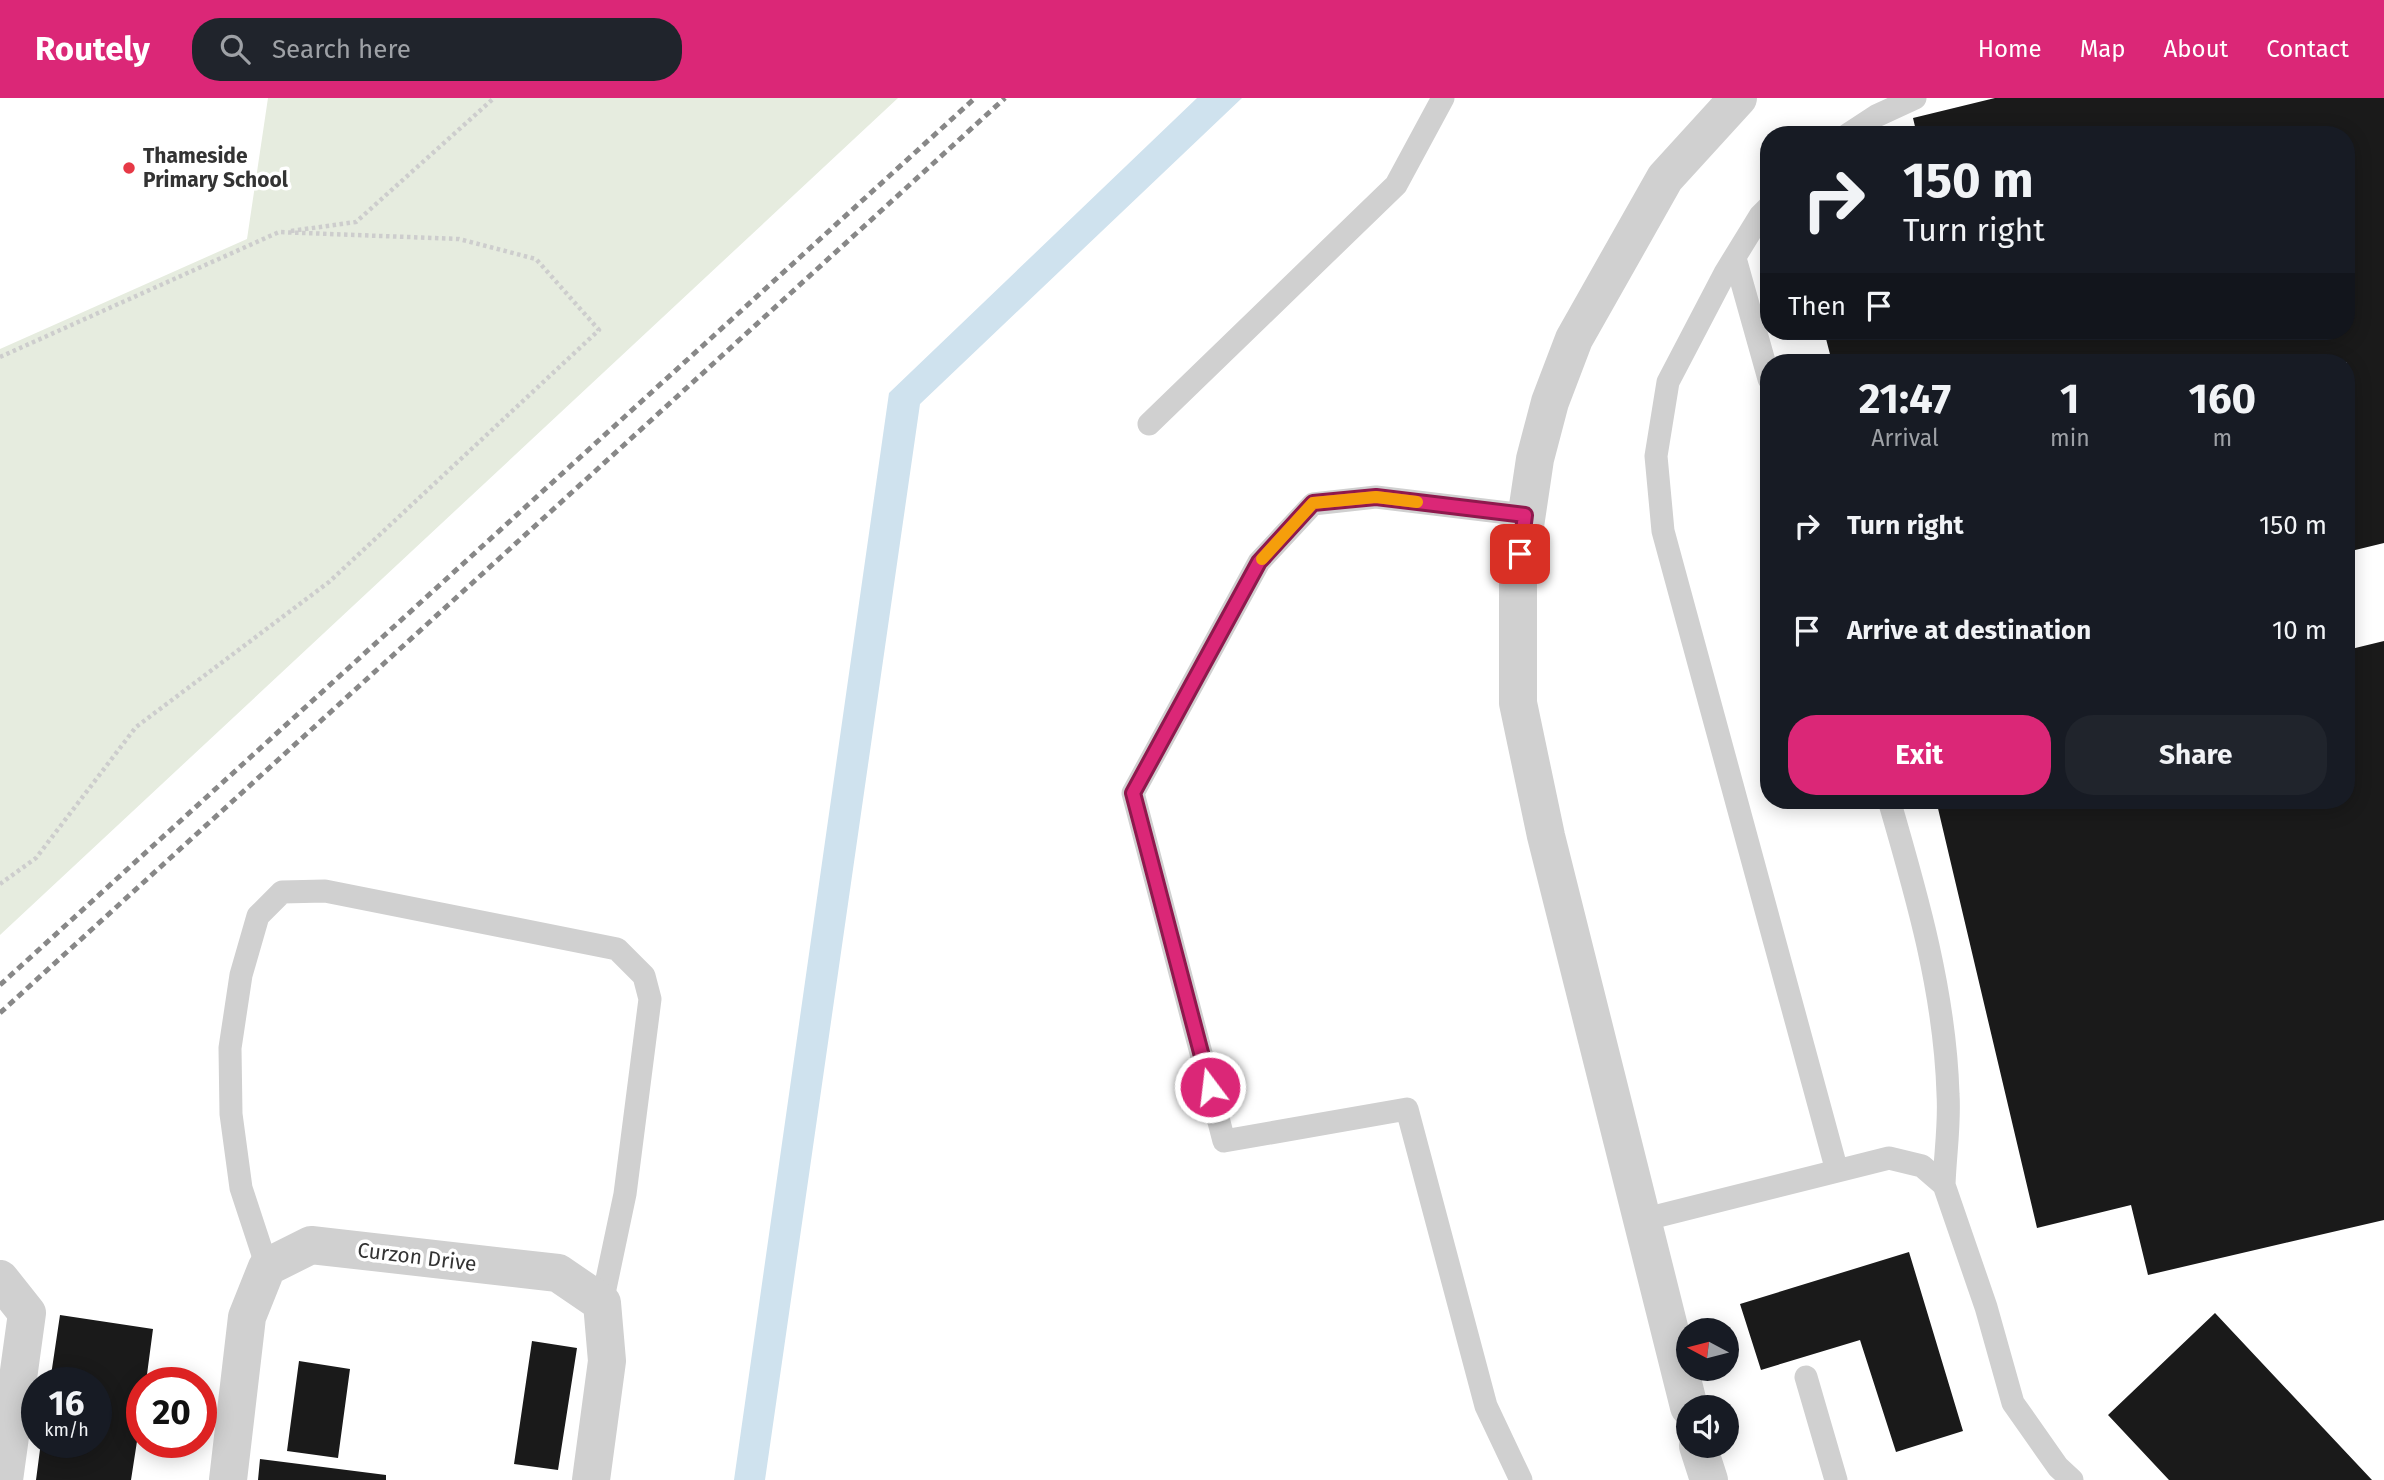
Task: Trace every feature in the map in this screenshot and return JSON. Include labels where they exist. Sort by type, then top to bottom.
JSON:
[{"type":"street","points":[[1686,1395],[1546,836],[1518,703],[1518,573],[1535,459],[1574,339],[1665,178],[1738,98]]},
{"type":"street","name":"Curzon Drive","points":[[267,1267],[311,1244],[558,1273],[602,1303]]},
{"type":"street","points":[[228,1480],[247,1317],[267,1267]]},
{"type":"street","points":[[0,1279],[27,1314],[4,1480]]},
{"type":"street","points":[[591,1480],[607,1361],[602,1303]]},
{"type":"street","points":[[1702,1458],[1709,1480]]},
{"type":"lane","points":[[1149,424],[1396,185],[1443,98]]},
{"type":"lane","points":[[1861,126],[1914,98]]},
{"type":"lane","points":[[1760,216],[1668,382],[1656,456],[1663,531],[1837,1171]]},
{"type":"lane","points":[[1735,258],[1762,354]]},
{"type":"lane","points":[[1521,1480],[1486,1406],[1407,1109],[1224,1141],[1133,793],[1259,562],[1313,503],[1376,497],[1525,515]]},
{"type":"lane","points":[[1892,809],[1924,920],[1941,1021],[1948,1095],[1944,1185],[1986,1307],[2013,1403],[2058,1467],[2072,1480]]},
{"type":"lane","points":[[267,1267],[241,1188],[231,1114],[230,1048],[241,975],[258,916],[282,892],[325,891],[617,949],[644,976],[650,999],[627,1181],[602,1303]]},
{"type":"lane","points":[[1642,1220],[1889,1158],[1922,1166],[1944,1185]]},
{"type":"lane","points":[[1805,1377],[1836,1480]]},
{"type":"path","points":[[0,357],[278,232],[356,222],[494,98]]},
{"type":"path","points":[[0,884],[36,858],[136,727],[329,582],[599,330],[536,259],[459,239],[278,232]]},
{"type":"shaded area","points":[[268,98],[898,98],[0,935],[0,349],[247,239]]},
{"type":"water","points":[[1197,98],[1242,98],[920,404],[765,1480],[734,1480],[889,393]]},
{"type":"building","points":[[1995,98],[2384,98],[2384,543],[2355,550],[2355,354],[1830,354],[1826,340],[2355,340],[2355,126],[1915,126],[1913,118]]},
{"type":"building","points":[[2384,641],[2384,1220],[2148,1275],[2131,1205],[2037,1228],[1938,809],[2355,809],[2355,648]]},
{"type":"building","points":[[1909,1252],[1963,1431],[1896,1452],[1860,1340],[1761,1370],[1740,1304]]},
{"type":"building","points":[[2215,1313],[2372,1480],[2169,1480],[2108,1415]]},
{"type":"building","points":[[60,1315],[153,1329],[148,1367],[126,1367],[126,1458],[134,1458],[131,1480],[36,1480],[39,1458],[112,1458],[112,1367],[52,1367]]},
{"type":"building","points":[[532,1341],[577,1348],[558,1470],[514,1464]]},
{"type":"building","points":[[299,1361],[350,1369],[338,1458],[287,1451]]},
{"type":"building","points":[[260,1459],[386,1475],[386,1480],[258,1480]]},
{"type":"railway","points":[[0,985],[975,98]]},
{"type":"railway","points":[[0,1013],[1005,98]]},
{"type":"slow traffic","points":[[1262,559],[1313,503],[1376,497],[1417,502]]},
{"type":"place","name":"Thameside Primary School","points":[[129,168]]},
{"type":"route","points":[[1210,1087],[1133,793],[1259,562],[1313,503],[1376,497],[1525,515],[1520,554]]}]
